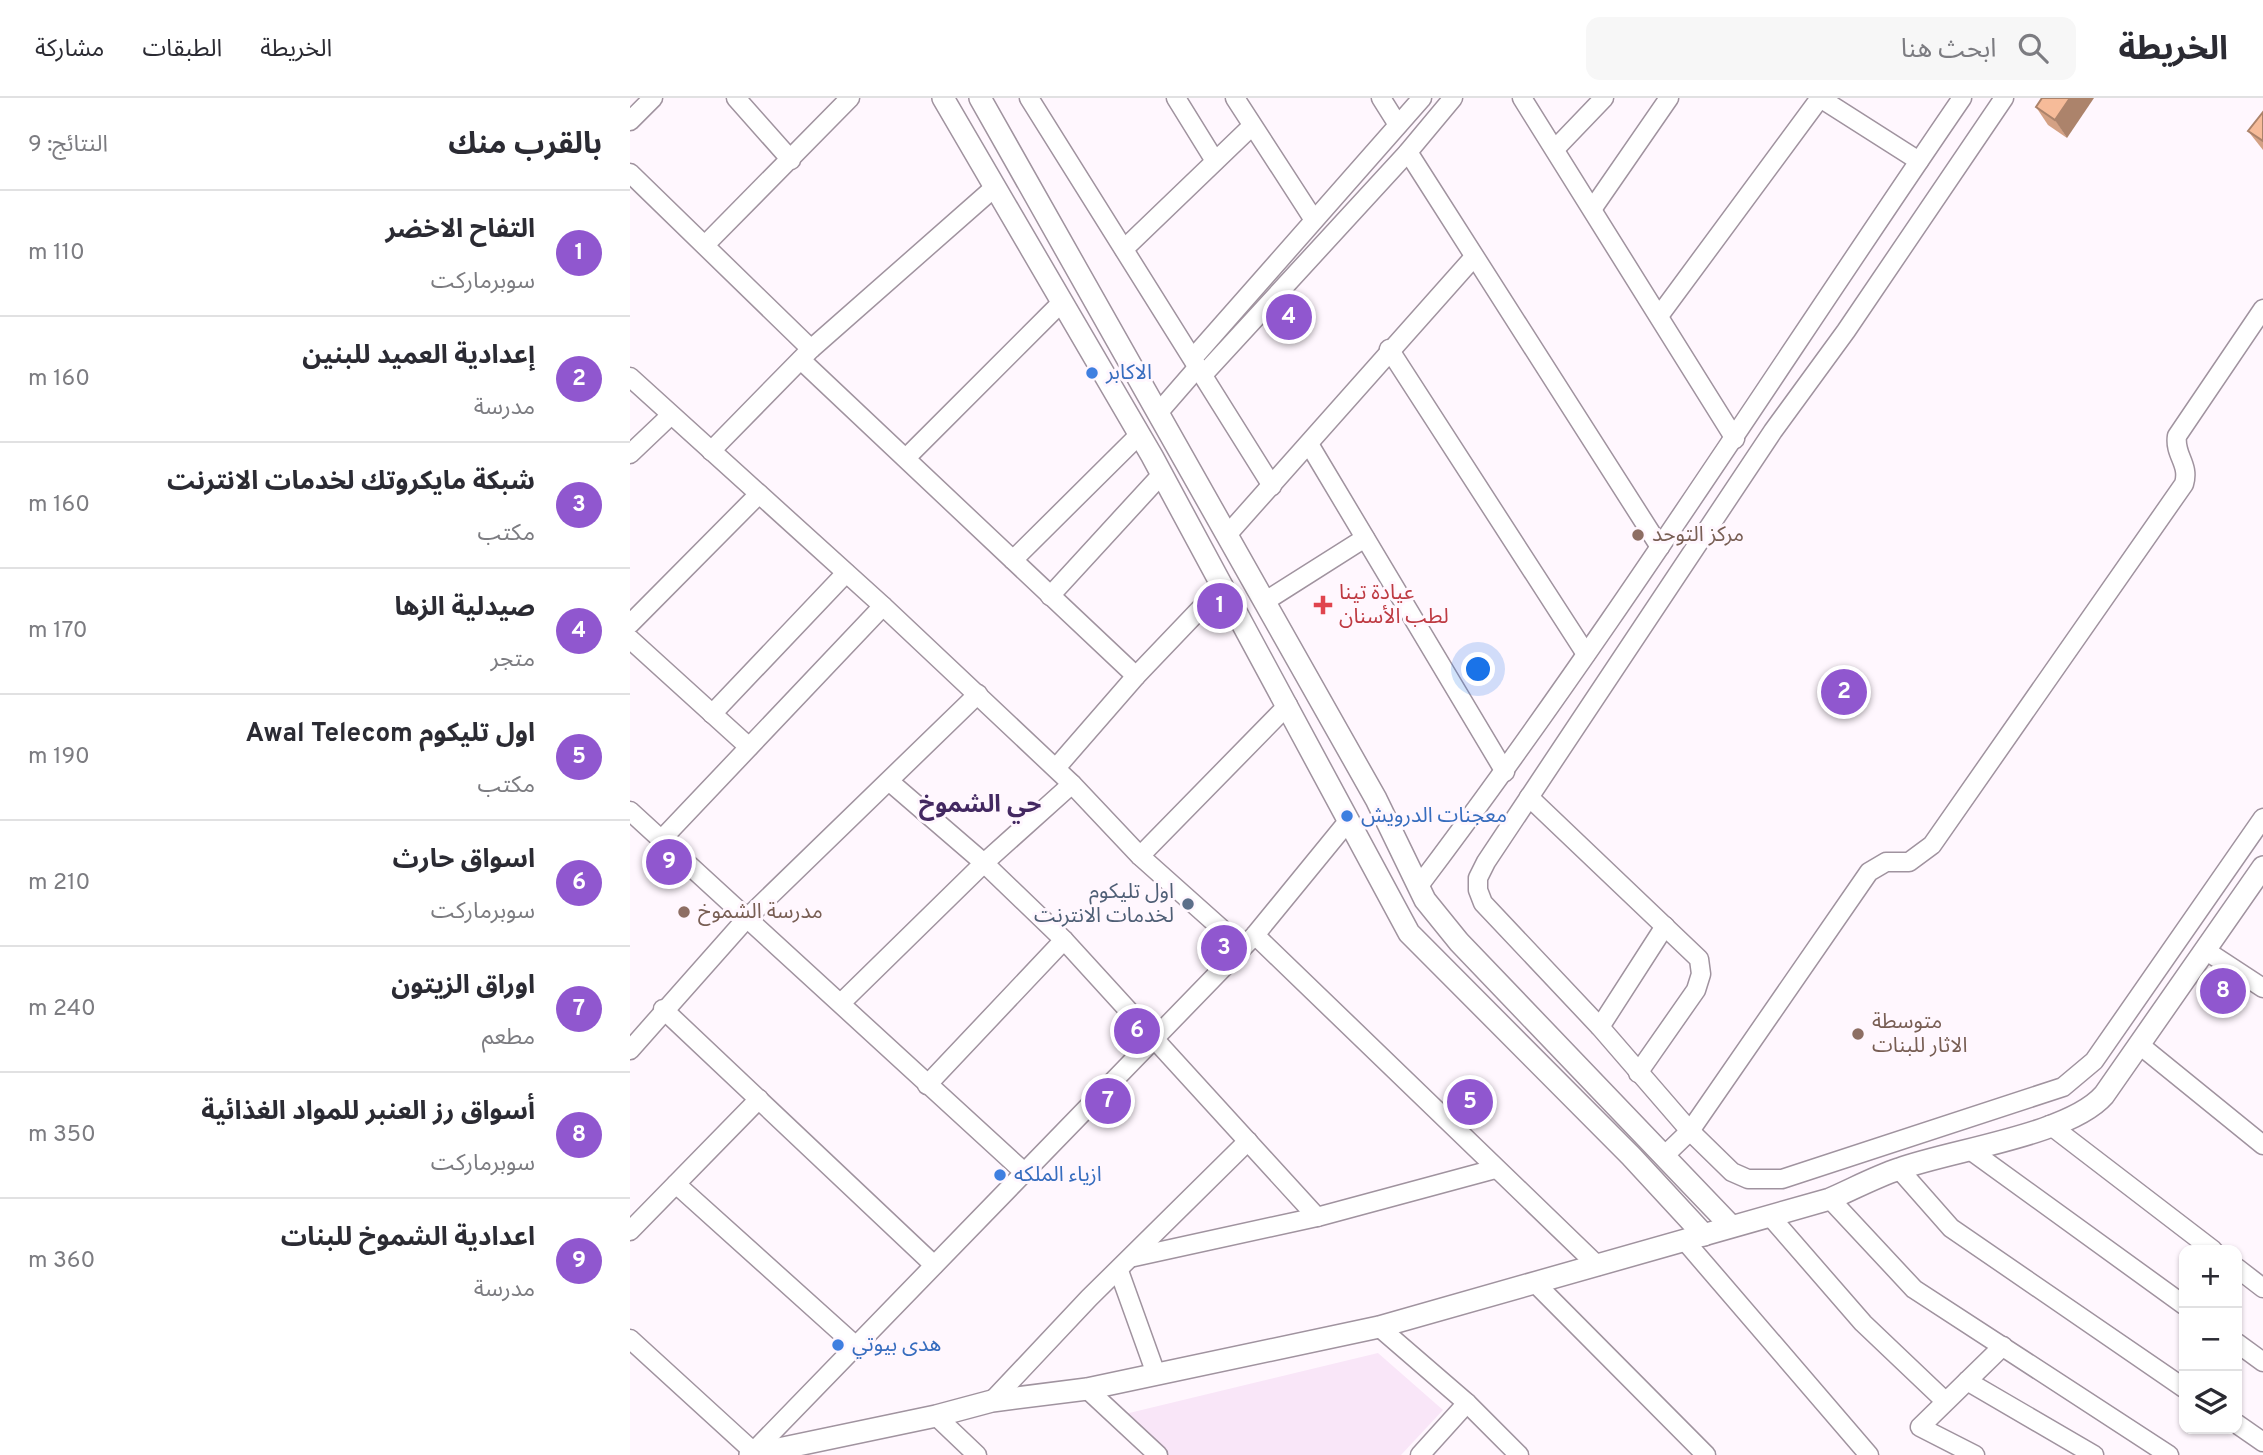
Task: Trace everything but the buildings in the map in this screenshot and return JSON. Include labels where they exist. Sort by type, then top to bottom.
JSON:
[{"type":"street","points":[[630,121],[653,98]]},
{"type":"street","points":[[736,98],[791,160]]},
{"type":"street","points":[[705,246],[850,98]]},
{"type":"street","points":[[943,98],[1162,474],[1409,933],[1631,1156],[1869,1455]]},
{"type":"street","points":[[981,98],[1376,799],[1418,887],[1438,919],[1731,1226]]},
{"type":"street","points":[[1029,98],[1272,486]]},
{"type":"street","points":[[1176,98],[1215,161]]},
{"type":"street","points":[[1235,98],[1314,220]]},
{"type":"street","points":[[1381,98],[1398,125]]},
{"type":"street","points":[[1158,413],[1198,367],[1314,220],[1422,98]]},
{"type":"street","points":[[1198,367],[1366,198],[1454,98]]},
{"type":"street","points":[[1522,98],[1735,439]]},
{"type":"street","points":[[1555,149],[1604,98]]},
{"type":"street","points":[[1593,208],[1669,98]]},
{"type":"street","points":[[1659,316],[1820,98],[1919,161]]},
{"type":"street","points":[[1418,887],[1505,772],[1735,439],[1962,98]]},
{"type":"street","points":[[2004,98],[1846,331],[1773,431],[1529,797],[1486,862],[1478,878],[1478,890],[1494,916],[1600,1027],[1690,1131],[1732,1172],[1748,1179],[1766,1181],[1782,1179],[2063,1087],[2094,1061],[2263,818]]},
{"type":"street","points":[[1124,249],[1252,125]]},
{"type":"street","points":[[1408,152],[1660,547]]},
{"type":"street","points":[[630,173],[705,246],[906,458],[1136,677]]},
{"type":"street","points":[[1348,183],[1366,198]]},
{"type":"street","points":[[711,451],[806,355],[995,187]]},
{"type":"street","points":[[1227,535],[1389,349],[1474,257]]},
{"type":"street","points":[[906,458],[1062,302]]},
{"type":"street","points":[[1664,1156],[1690,1131],[1869,873],[1886,862],[1909,862],[1918,858],[1932,845],[2184,484],[2187,474],[2176,444],[2178,436],[2263,309]]},
{"type":"street","points":[[1389,349],[1586,654]]},
{"type":"street","points":[[630,377],[978,694],[1056,768],[1140,856],[1249,941],[1598,1266]]},
{"type":"street","points":[[630,454],[671,415]]},
{"type":"street","points":[[1013,560],[1139,435]]},
{"type":"street","points":[[1309,444],[1505,772]]},
{"type":"street","points":[[1050,596],[1162,474]]},
{"type":"street","points":[[630,624],[759,494]]},
{"type":"street","points":[[1264,602],[1365,538]]},
{"type":"street","points":[[712,714],[846,573]]},
{"type":"street","points":[[1056,768],[1136,677],[1223,585]]},
{"type":"street","points":[[661,840],[883,606]]},
{"type":"street","points":[[630,639],[749,747]]},
{"type":"street","points":[[1140,856],[1288,705],[1312,685]]},
{"type":"street","points":[[630,1050],[663,1009],[747,918],[978,694]]},
{"type":"street","points":[[890,782],[984,863],[1065,940],[1317,1217]]},
{"type":"street","points":[[842,1002],[984,863],[1072,784]]},
{"type":"street","points":[[1529,797],[1699,958],[1701,974],[1696,990],[1638,1073]]},
{"type":"street","points":[[630,811],[842,1002],[1024,1172]]},
{"type":"street","points":[[753,1454],[1111,1085],[1154,1036],[1249,941],[1349,820]]},
{"type":"street","points":[[753,1454],[936,1416],[992,1401],[1087,1388],[1379,1326],[1536,1284],[1830,1199],[1899,1169],[2050,1125],[2092,1107],[2141,1046],[2263,867]]},
{"type":"street","points":[[1600,1027],[1665,926]]},
{"type":"street","points":[[928,1085],[1065,940]]},
{"type":"street","points":[[2205,950],[2263,988]]},
{"type":"street","points":[[663,1009],[934,1265]]},
{"type":"street","points":[[2141,1046],[2263,1146]]},
{"type":"street","points":[[630,1231],[759,1099]]},
{"type":"street","points":[[2050,1125],[2206,1245]]},
{"type":"street","points":[[992,1401],[1248,1141]]},
{"type":"street","points":[[1970,1150],[2179,1301]]},
{"type":"street","points":[[1134,1257],[1317,1217],[1495,1169]]},
{"type":"street","points":[[1899,1169],[1951,1228],[2179,1385]]},
{"type":"street","points":[[676,1184],[856,1346]]},
{"type":"street","points":[[1830,1199],[1914,1289],[2169,1455]]},
{"type":"street","points":[[1770,1216],[1863,1323],[1945,1401]]},
{"type":"street","points":[[1119,1271],[1156,1374]]},
{"type":"street","points":[[2242,1272],[2263,1288]]},
{"type":"street","points":[[1536,1284],[1706,1455]]},
{"type":"street","points":[[1379,1326],[1467,1403],[1519,1455]]},
{"type":"street","points":[[1975,1455],[1920,1427],[2003,1346]]},
{"type":"street","points":[[2242,1347],[2263,1362]]},
{"type":"street","points":[[633,1348],[753,1454]]},
{"type":"street","points":[[1967,1381],[2094,1455]]},
{"type":"street","points":[[1087,1388],[1158,1455]]},
{"type":"street","points":[[1420,1455],[1467,1403]]},
{"type":"street","points":[[936,1416],[977,1455]]},
{"type":"street","points":[[2242,1427],[2263,1442]]},
{"type":"shaded area","points":[[1378,1353],[1443,1410],[1401,1455],[1169,1455],[1125,1414]]},
{"type":"place","name":"صيدلية الزها","points":[[1289,317]]},
{"type":"place","name":"الاكابر","points":[[1092,373]]},
{"type":"place","name":"مركز التوحد","points":[[1638,535]]},
{"type":"place","name":"عيادة تينا لطب الأسنان","points":[[1323,605]]},
{"type":"place","name":"التفاح الاخضر","points":[[1220,606]]},
{"type":"place","name":"إعدادية العميد للبنين","points":[[1844,692]]},
{"type":"place","name":"معجنات الدرويش","points":[[1347,816]]},
{"type":"place","name":"اعدادية الشموخ للبنات","points":[[669,862]]},
{"type":"place","name":"اول تليكوم لخدمات الانترنت","points":[[1188,904]]},
{"type":"place","name":"مدرسة الشموخ","points":[[684,912]]},
{"type":"place","name":"شبكة مايكروتك لخدمات الانترنت","points":[[1224,948]]},
{"type":"place","name":"أسواق رز العنبر للمواد الغذائية","points":[[2223,991]]},
{"type":"place","name":"اسواق حارث","points":[[1137,1031]]},
{"type":"place","name":"متوسطة الاثار للبنات","points":[[1858,1034]]},
{"type":"place","name":"اوراق الزيتون","points":[[1108,1101]]},
{"type":"place","name":"اول تليكوم Awal Telecom","points":[[1470,1102]]},
{"type":"place","name":"ازياء الملكه","points":[[1000,1175]]},
{"type":"place","name":"هدى بيوتي","points":[[838,1345]]},
{"type":"district","name":"حي الشموخ","points":[[980,806]]}]
